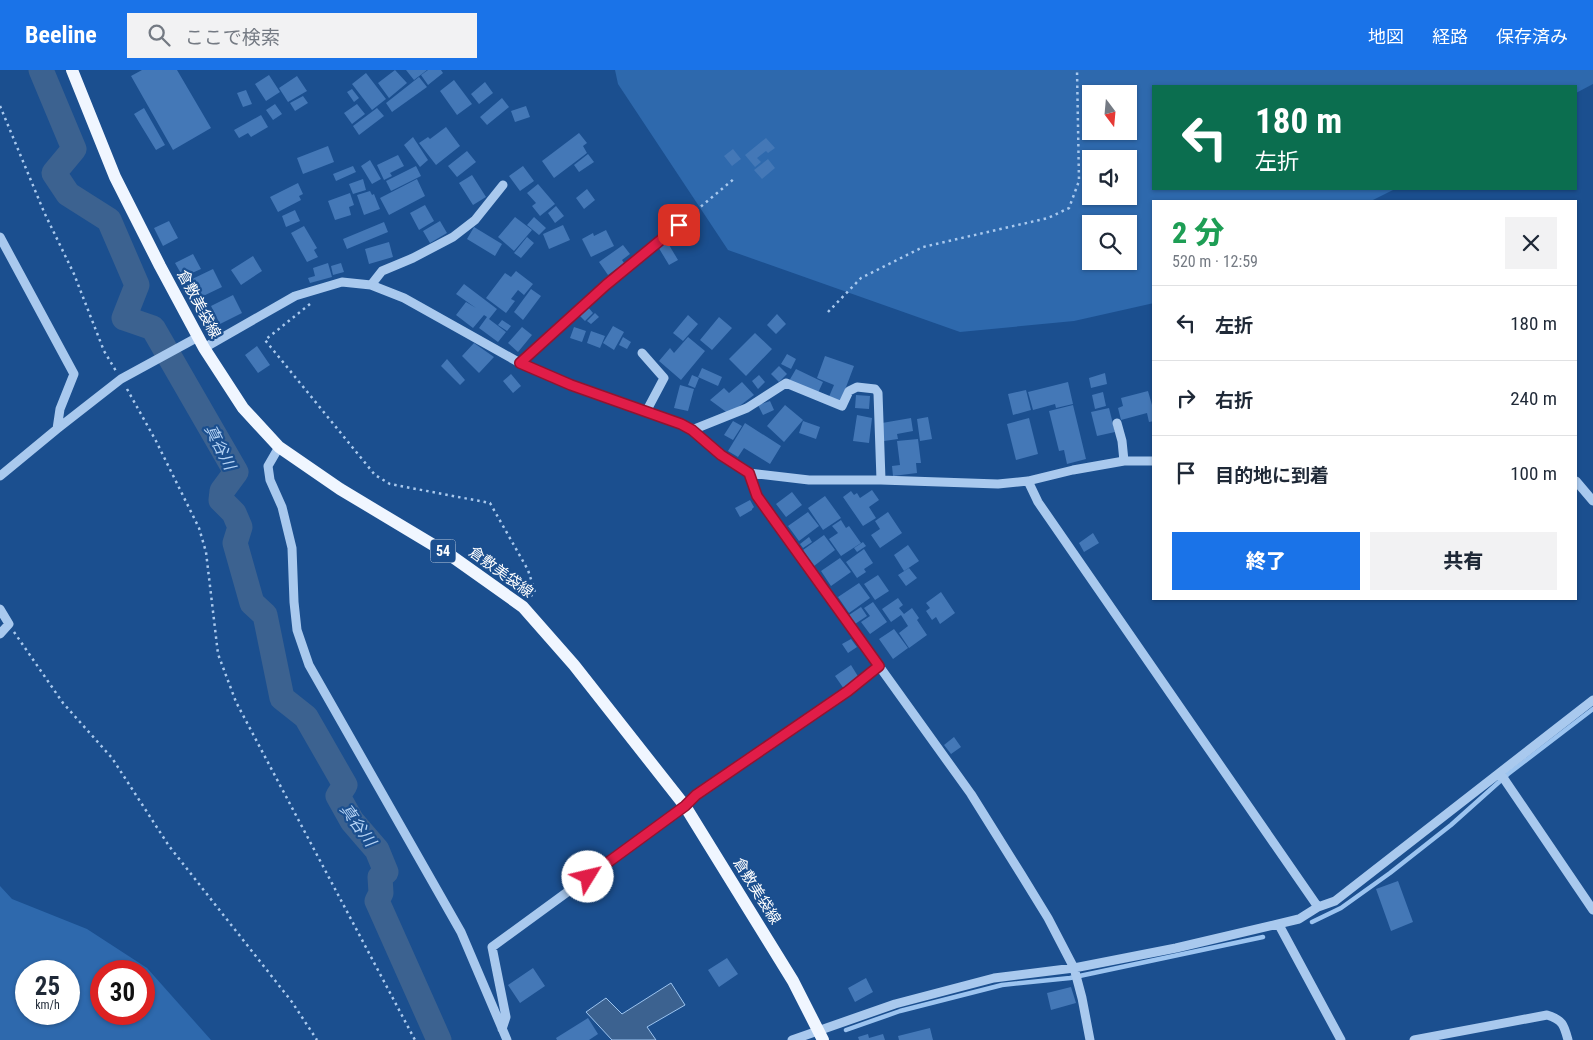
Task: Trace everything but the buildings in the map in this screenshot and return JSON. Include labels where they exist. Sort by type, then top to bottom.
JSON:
[{"type":"main road","name":"倉敷美袋線","points":[[72,70],[116,177],[201,343],[243,408],[279,447],[340,489],[450,555],[523,606],[574,664],[685,806],[793,981],[821,1035]]},
{"type":"street","points":[[371,285],[382,271],[413,258],[453,237],[475,220],[503,185]]},
{"type":"street","points":[[520,363],[606,285],[679,225]]},
{"type":"street","points":[[0,236],[74,374],[60,409],[58,429]]},
{"type":"street","points":[[0,476],[124,378],[183,345],[201,343],[295,296],[342,282],[371,285],[404,298],[520,363],[571,385],[647,410],[681,424],[692,430],[721,455],[749,473],[809,480],[881,480],[998,484],[1028,481],[1073,470],[1124,461],[1152,461]]},
{"type":"street","points":[[642,353],[664,378],[647,410]]},
{"type":"street","points":[[692,430],[747,408],[786,383],[842,406],[849,391],[857,387],[875,389],[878,393],[881,480]]},
{"type":"street","points":[[1117,423],[1122,441],[1124,461]]},
{"type":"street","points":[[279,447],[268,466],[270,480],[282,507],[292,548],[294,602],[303,650],[309,665],[461,932],[507,1040]]},
{"type":"street","points":[[749,473],[757,496],[971,794],[1048,918],[1075,974],[1090,1040]]},
{"type":"street","points":[[1028,481],[1038,502],[1318,907]]},
{"type":"street","points":[[1577,482],[1593,501]]},
{"type":"street","points":[[0,609],[9,624],[0,634]]},
{"type":"street","points":[[502,1029],[506,1018],[492,947],[685,806],[696,795],[848,691],[879,666]]},
{"type":"street","points":[[792,1040],[821,1035],[894,1004],[994,978],[1075,974],[1299,919],[1318,907],[1335,900],[1502,777],[1593,700]]},
{"type":"street","points":[[1502,777],[1593,910]]},
{"type":"street","points":[[1278,925],[1340,1040]]},
{"type":"street","points":[[1414,1040],[1547,1015],[1557,1018],[1565,1026],[1568,1040]]},
{"type":"path","points":[[828,312],[861,278],[923,247],[1048,218],[1069,208],[1079,181],[1077,70]]},
{"type":"path","points":[[0,106],[44,212],[74,274],[104,351],[124,378],[199,528],[206,552],[218,654],[236,702],[415,1040]]},
{"type":"path","points":[[679,225],[735,178]]},
{"type":"path","points":[[321,288],[314,301],[265,340],[375,475],[390,484],[490,503],[528,570],[535,592],[523,606]]},
{"type":"path","points":[[9,624],[62,703],[112,758],[169,846],[292,1002],[317,1040]]},
{"type":"shaded area","points":[[615,70],[1593,70],[1593,84],[1577,92],[1577,85],[1152,85],[1152,190],[1393,190],[1373,200],[1152,200],[1152,303],[1074,321],[960,332],[728,250],[618,84]]},
{"type":"shaded area","points":[[0,886],[12,899],[87,929],[135,960],[90,960],[90,1025],[155,1025],[155,977],[211,1040],[0,1040]]},
{"type":"shaded area","points":[[671,983],[685,1005],[647,1027],[656,1040],[612,1040],[586,1012],[606,998],[622,1014]]},
{"type":"waterway","name":"真谷川","points":[[41,70],[74,149],[54,173],[68,194],[109,220],[137,285],[124,318],[153,328],[236,472],[222,491],[221,500],[234,513],[240,527],[235,543],[252,603],[265,615],[282,698],[306,717],[345,785],[338,796],[352,821],[377,850],[386,872],[380,877],[381,893],[377,901],[439,1040]]},
{"type":"waterway","points":[[1312,922],[1341,908],[1390,873],[1451,825],[1508,774],[1593,709]]},
{"type":"waterway","points":[[846,1030],[900,1011],[1002,985],[1070,978],[1263,937]]},
{"type":"route","points":[[588,877],[685,806],[696,795],[848,691],[879,666],[757,496],[749,473],[721,455],[692,430],[681,424],[647,410],[571,385],[520,363],[606,285],[679,225]]}]
